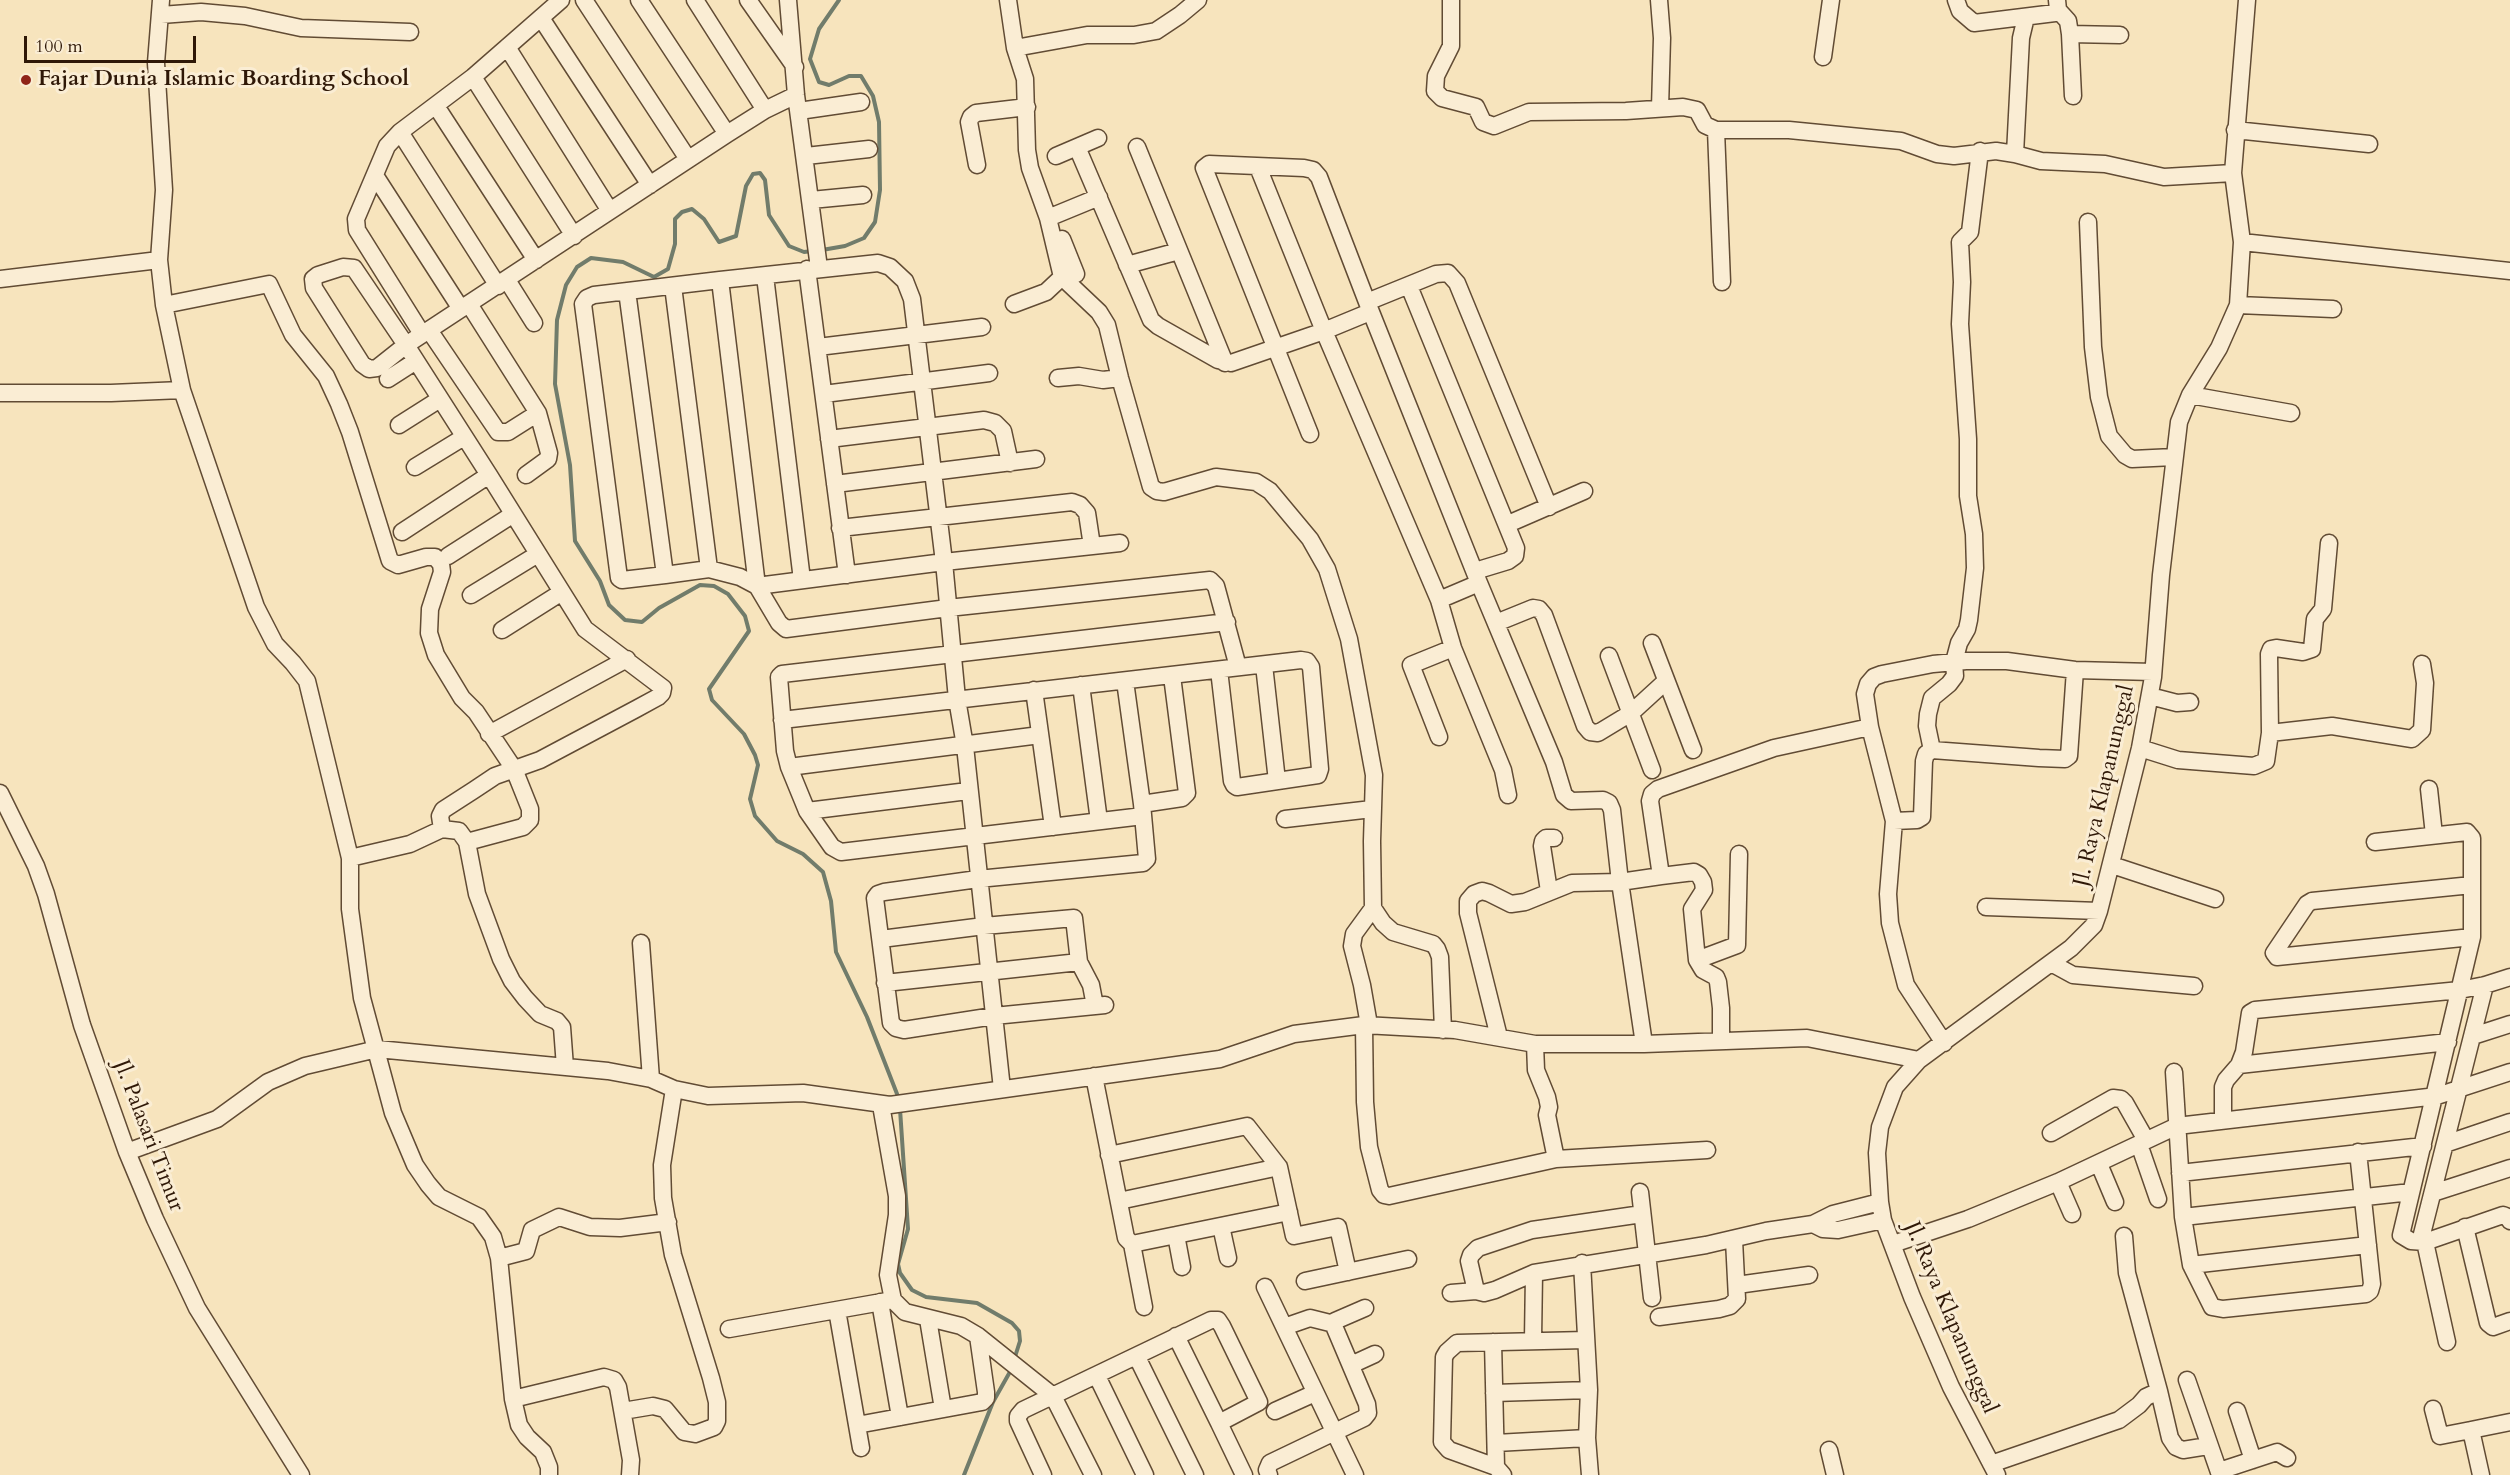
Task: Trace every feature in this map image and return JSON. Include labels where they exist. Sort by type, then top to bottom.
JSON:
[{"type":"street","points":[[538,413],[508,432],[498,432],[425,332],[357,230],[356,219],[376,177],[387,146],[400,132],[472,77],[561,0]]},
{"type":"street","points":[[584,0],[688,159]]},
{"type":"street","points":[[639,0],[727,134]]},
{"type":"street","points":[[694,0],[765,110]]},
{"type":"street","points":[[748,0],[795,67]]},
{"type":"street","points":[[788,0],[798,103],[815,235],[818,347],[847,575]]},
{"type":"street","points":[[1008,0],[1015,48],[1025,79],[1027,150],[1069,275],[1107,325],[1151,487],[1164,492],[1216,477],[1256,482],[1270,491],[1277,499],[1310,539],[1327,568],[1349,639],[1374,775],[1372,809],[1374,908],[1383,924],[1393,932],[1433,944],[1437,949],[1440,957],[1443,1030]]},
{"type":"street","points":[[1015,48],[1087,35],[1134,35],[1156,30],[1198,0]]},
{"type":"street","points":[[1451,0],[1451,46],[1441,64],[1434,88],[1442,98],[1476,107],[1483,122],[1494,126],[1529,112],[1626,111],[1683,107],[1697,110],[1705,125],[1716,130],[1789,130],[1892,140],[1937,154],[1954,156],[1980,152],[2015,154],[2041,161],[2105,164],[2164,177],[2233,174]]},
{"type":"street","points":[[1659,0],[1662,38],[1660,108]]},
{"type":"street","points":[[1823,57],[1831,0]]},
{"type":"street","points":[[1956,0],[1959,11],[1974,23],[2055,13],[2058,5]]},
{"type":"street","name":"Jl. Raya Klapanunggal","points":[[1994,1469],[1951,1387],[1912,1297],[1883,1220],[1877,1153],[1880,1127],[1895,1087],[1919,1060],[2071,948],[2094,925],[2099,911],[2140,748],[2150,696],[2179,422],[2190,395],[2219,348],[2238,305],[2242,242],[2233,174],[2247,0]]},
{"type":"street","points":[[2058,5],[2068,21],[2073,96]]},
{"type":"street","points":[[411,32],[301,28],[245,15],[161,7],[156,63],[164,190],[159,260],[164,305],[182,390],[256,607],[275,644],[307,681],[350,858],[350,909],[354,954],[362,998],[393,1113],[415,1165],[439,1197],[479,1217],[493,1237],[499,1258],[513,1400],[519,1425],[527,1437],[543,1452],[549,1467],[549,1475]]},
{"type":"street","points":[[2015,154],[2021,38],[2026,17]]},
{"type":"street","points":[[541,18],[650,185]]},
{"type":"street","points":[[2070,34],[2120,35]]},
{"type":"street","points":[[507,48],[610,211]]},
{"type":"street","points":[[472,77],[574,236]]},
{"type":"street","points":[[442,829],[440,816],[443,810],[495,776],[540,760],[636,710],[663,693],[661,684],[585,629],[406,345],[354,268],[343,267],[318,275],[313,279],[314,288],[362,364],[369,369],[377,368],[406,345],[425,332],[765,110],[798,103],[861,102]]},
{"type":"street","points":[[436,106],[536,260]]},
{"type":"street","points":[[976,165],[969,123],[971,117],[976,113],[1027,107]]},
{"type":"street","points":[[1716,130],[1722,282]]},
{"type":"street","points":[[2235,130],[2369,144]]},
{"type":"street","points":[[400,132],[502,283],[534,323]]},
{"type":"street","points":[[1056,156],[1098,138]]},
{"type":"street","points":[[1077,147],[1151,320],[1225,363],[1275,349],[1324,331],[1409,286],[1436,274],[1448,273],[1458,283],[1549,507]]},
{"type":"street","points":[[1137,147],[1225,363]]},
{"type":"street","points":[[806,156],[869,149]]},
{"type":"street","points":[[1932,750],[1927,726],[1932,698],[1949,684],[1954,676],[1954,662],[1959,643],[1969,620],[1975,568],[1974,534],[1968,496],[1968,439],[1960,324],[1962,282],[1960,242],[1970,232],[1980,152]]},
{"type":"street","points":[[1310,434],[1204,168],[1209,164],[1304,168],[1313,170],[1319,177],[1368,307],[1554,762],[1564,795],[1571,801],[1604,800],[1609,803],[1612,810],[1620,882],[1644,1044]]},
{"type":"street","points":[[1258,167],[1324,331],[1439,600],[1454,648],[1497,753],[1508,795]]},
{"type":"street","points":[[376,177],[538,413],[549,453],[548,459],[526,475]]},
{"type":"street","points":[[811,200],[863,195]]},
{"type":"street","points":[[1050,217],[1100,197]]},
{"type":"street","points":[[2088,222],[2093,347],[2099,397],[2109,436],[2125,455],[2132,459],[2174,457]]},
{"type":"street","points":[[2242,242],[2510,271]]},
{"type":"street","points":[[1127,264],[1179,251]]},
{"type":"street","points":[[0,279],[159,260]]},
{"type":"street","points":[[1002,1089],[968,791],[965,746],[952,655],[944,562],[912,299],[905,281],[890,267],[878,263],[815,265],[765,276],[594,294],[583,304],[619,578],[622,580],[709,569],[734,575],[757,586],[944,562],[1120,543]]},
{"type":"street","points":[[1014,304],[1046,292],[1069,275]]},
{"type":"street","points":[[765,276],[802,580]]},
{"type":"street","points":[[720,280],[757,586],[779,623],[786,628],[1210,580],[1216,586],[1238,667]]},
{"type":"street","points":[[164,305],[269,284],[288,326],[326,376],[339,404],[350,432],[390,561],[398,565],[426,557],[435,557],[441,564],[442,572],[430,609],[429,633],[436,655],[455,688],[476,712],[514,770],[530,809],[530,820],[524,827],[467,842]]},
{"type":"street","points":[[674,286],[709,569]]},
{"type":"street","points":[[1409,286],[1516,548],[1515,556],[1508,561],[1439,600]]},
{"type":"street","points":[[627,291],[665,575]]},
{"type":"street","points":[[2238,305],[2333,309]]},
{"type":"street","points":[[818,347],[982,327]]},
{"type":"street","points":[[388,379],[416,361]]},
{"type":"street","points":[[824,394],[989,373]]},
{"type":"street","points":[[1058,378],[1079,376],[1103,380],[1120,378]]},
{"type":"street","points":[[0,393],[111,393],[182,390]]},
{"type":"street","points":[[2190,395],[2291,413]]},
{"type":"street","points":[[399,425],[440,399]]},
{"type":"street","points":[[829,439],[984,420],[995,423],[1003,431],[1010,463]]},
{"type":"street","points":[[415,467],[464,437]]},
{"type":"street","points":[[835,484],[1036,459]]},
{"type":"street","points":[[402,531],[489,475]]},
{"type":"street","points":[[1508,524],[1584,491]]},
{"type":"street","points":[[840,528],[937,519],[1072,502],[1080,505],[1087,513],[1092,546]]},
{"type":"street","points":[[448,556],[512,515]]},
{"type":"street","points":[[2140,748],[2178,760],[2254,766],[2266,761],[2270,733],[2269,654],[2271,649],[2276,648],[2303,652],[2312,649],[2315,619],[2323,609],[2329,543]]},
{"type":"street","points":[[471,595],[538,554]]},
{"type":"street","points":[[502,630],[562,592]]},
{"type":"street","points":[[1496,623],[1533,608],[1539,609],[1544,615],[1585,726],[1590,732],[1598,733],[1631,713],[1666,681]]},
{"type":"street","points":[[1172,676],[1187,793],[1182,798],[1099,821],[841,852],[832,847],[807,811],[789,767],[777,682],[782,674],[1227,622]]},
{"type":"street","points":[[1652,643],[1693,750]]},
{"type":"street","points":[[1439,737],[1411,665],[1454,648]]},
{"type":"street","points":[[1609,656],[1652,770]]},
{"type":"street","points":[[489,734],[627,659]]},
{"type":"street","points":[[782,720],[1301,660],[1307,661],[1311,667],[1320,769],[1318,775],[1237,787],[1232,781],[1219,670]]},
{"type":"street","points":[[1944,1043],[1906,985],[1890,923],[1888,894],[1894,821],[1870,727],[1865,694],[1868,684],[1874,677],[1933,664],[1954,662],[2007,661],[2075,670],[2153,672]]},
{"type":"street","points":[[1264,664],[1277,781]]},
{"type":"street","points":[[2270,733],[2332,726],[2406,738],[2417,736],[2422,730],[2425,683],[2422,664]]},
{"type":"street","points":[[1894,821],[1917,820],[1922,817],[1924,761],[1926,754],[1932,750],[2065,759],[2069,756],[2075,670]]},
{"type":"street","points":[[881,939],[1074,918],[1079,962],[1100,1005],[994,1016],[904,1030],[896,1028],[891,1023],[875,898],[878,894],[978,879],[1143,863],[1146,859],[1143,810],[1125,681]]},
{"type":"street","points":[[1081,686],[1099,821]]},
{"type":"street","points":[[1034,690],[1053,827]]},
{"type":"street","points":[[2150,696],[2177,704],[2190,702]]},
{"type":"street","points":[[1661,876],[1650,801],[1652,794],[1658,789],[1774,748],[1870,727]]},
{"type":"street","points":[[789,767],[1040,735]]},
{"type":"street","points":[[2429,789],[2434,835]]},
{"type":"street","points":[[807,811],[968,791]]},
{"type":"street","name":"Jl. Palasari Timur","points":[[0,793],[36,866],[46,894],[82,1025],[127,1152],[155,1220],[196,1308],[301,1475]]},
{"type":"street","points":[[1285,819],[1372,809]]},
{"type":"street","points":[[350,858],[410,844],[442,829],[459,831],[467,842],[477,894],[501,959],[512,981],[525,998],[540,1014],[557,1021],[562,1027],[565,1067]]},
{"type":"street","points":[[2375,842],[2467,832],[2470,834],[2472,937],[2448,1042],[2445,1144],[2422,1242],[2447,1342]]},
{"type":"street","points":[[1549,891],[1542,846],[1546,838],[1554,838]]},
{"type":"street","points":[[1697,960],[1737,945],[1739,854]]},
{"type":"street","points":[[2112,865],[2216,899]]},
{"type":"street","points":[[1499,1037],[1468,913],[1468,901],[1474,894],[1482,891],[1511,904],[1525,902],[1572,883],[1620,882],[1694,872],[1703,882],[1704,890],[1692,909],[1697,960],[1703,970],[1716,977],[1718,982],[1721,1041]]},
{"type":"street","points":[[2472,885],[2312,901],[2307,904],[2274,952],[2277,957],[2472,937]]},
{"type":"street","points":[[1986,907],[2099,911]]},
{"type":"street","points":[[1374,908],[1354,934],[1352,946],[1362,985],[1366,1025],[1369,1147],[1380,1190],[1384,1195],[1389,1197],[1556,1160],[1707,1150]]},
{"type":"street","points":[[641,943],[651,1079]]},
{"type":"street","points":[[885,983],[1079,962]]},
{"type":"street","points":[[2051,963],[2073,975],[2194,986]]},
{"type":"street","points":[[2223,1120],[2223,1087],[2239,1065],[2244,1052],[2250,1013],[2460,990],[2485,985],[2510,976]]},
{"type":"street","points":[[2485,985],[2473,1036],[2423,1146],[2401,1235],[2411,1241],[2422,1242],[2503,1215],[2508,1216],[2510,1221]]},
{"type":"street","points":[[2473,1036],[2510,1024]]},
{"type":"street","points":[[127,1152],[217,1119],[268,1082],[305,1066],[377,1049],[608,1071],[651,1079],[674,1089],[708,1096],[803,1093],[886,1105],[1220,1059],[1294,1034],[1366,1025],[1443,1030],[1534,1044],[1644,1044],[1807,1038],[1919,1060]]},
{"type":"street","points":[[2239,1065],[2448,1042]]},
{"type":"street","points":[[1534,1044],[1536,1070],[1549,1107],[1547,1115],[1556,1160]]},
{"type":"street","points":[[2174,1072],[2183,1217],[2191,1265],[2212,1307],[2223,1309],[2366,1294],[2370,1291],[2372,1284],[2358,1152]]},
{"type":"street","points":[[1893,1244],[1968,1219],[2058,1182],[2177,1126],[2446,1094],[2510,1072]]},
{"type":"street","points":[[1094,1076],[1126,1238],[1132,1244],[1144,1307]]},
{"type":"street","points":[[623,1412],[653,1406],[665,1409],[684,1432],[695,1434],[714,1427],[717,1421],[717,1402],[677,1266],[663,1198],[662,1165],[674,1089]]},
{"type":"street","points":[[2052,1133],[2113,1098],[2121,1099],[2143,1142],[2158,1199]]},
{"type":"street","points":[[886,1105],[897,1196],[897,1215],[886,1301],[900,1417]]},
{"type":"street","points":[[2445,1144],[2510,1122]]},
{"type":"street","points":[[1109,1155],[1247,1126],[1279,1167],[1294,1236],[1338,1227],[1348,1272]]},
{"type":"street","points":[[2180,1173],[2423,1146]]},
{"type":"street","points":[[2099,1164],[2115,1202]]},
{"type":"street","points":[[1119,1201],[1279,1167]]},
{"type":"street","points":[[2433,1193],[2510,1168]]},
{"type":"street","points":[[2058,1182],[2072,1214]]},
{"type":"street","points":[[1640,1192],[1652,1298]]},
{"type":"street","points":[[2183,1217],[2411,1192]]},
{"type":"street","points":[[1451,1293],[1476,1291],[1484,1293],[1534,1273],[1582,1263],[1648,1255],[1734,1240],[1766,1231],[1813,1224],[1833,1214],[1880,1202]]},
{"type":"street","points":[[1132,1244],[1289,1212]]},
{"type":"street","points":[[1476,1291],[1469,1261],[1478,1248],[1532,1230],[1642,1214]]},
{"type":"street","points":[[499,1258],[526,1251],[532,1230],[559,1217],[590,1227],[620,1228],[668,1222]]},
{"type":"street","points":[[1813,1224],[1823,1229],[1838,1230],[1883,1220]]},
{"type":"street","points":[[1221,1226],[1228,1258]]},
{"type":"street","points":[[2465,1227],[2488,1323],[2493,1327],[2510,1321]]},
{"type":"street","points":[[1176,1235],[1182,1267]]},
{"type":"street","points":[[2124,1236],[2127,1273],[2170,1438],[2176,1447],[2183,1450],[2208,1446]]},
{"type":"street","points":[[1659,1317],[1730,1306],[1737,1299],[1734,1240]]},
{"type":"street","points":[[2191,1265],[2368,1245]]},
{"type":"street","points":[[1305,1281],[1408,1259]]},
{"type":"street","points":[[1582,1263],[1589,1390],[1587,1438],[1590,1475]]},
{"type":"street","points":[[1533,1340],[1534,1273]]},
{"type":"street","points":[[1737,1285],[1809,1275]]},
{"type":"street","points":[[1264,1287],[1334,1431],[1351,1474]]},
{"type":"street","points":[[729,1329],[886,1301],[905,1312],[961,1326],[978,1336],[1053,1396],[1093,1475]]},
{"type":"street","points":[[1269,1475],[1267,1470],[1270,1463],[1364,1418],[1368,1413],[1367,1404],[1334,1329],[1335,1321],[1365,1308]]},
{"type":"street","points":[[837,1310],[861,1448]]},
{"type":"street","points":[[1284,1327],[1310,1318],[1334,1324]]},
{"type":"street","points":[[928,1319],[944,1409]]},
{"type":"street","points":[[1043,1475],[1018,1421],[1018,1416],[1023,1410],[1211,1320],[1218,1320],[1259,1402],[1219,1423]]},
{"type":"street","points":[[857,1425],[982,1402],[986,1398],[978,1336]]},
{"type":"street","points":[[1176,1336],[1244,1475]]},
{"type":"street","points":[[1493,1342],[1499,1471],[1449,1450],[1442,1443],[1444,1357],[1447,1352],[1457,1343],[1533,1340],[1586,1340]]},
{"type":"street","points":[[1351,1365],[1375,1354]]},
{"type":"street","points":[[1137,1357],[1195,1475]]},
{"type":"street","points":[[1097,1376],[1145,1475]]},
{"type":"street","points":[[513,1400],[604,1377],[614,1380],[618,1387],[623,1412],[631,1460],[630,1475]]},
{"type":"street","points":[[2187,1380],[2219,1473],[2277,1452],[2287,1458]]},
{"type":"street","points":[[1494,1393],[1589,1390]]},
{"type":"street","points":[[1994,1469],[2119,1420],[2139,1406],[2146,1397],[2159,1391]]},
{"type":"street","points":[[1275,1411],[1315,1392]]},
{"type":"street","points":[[2433,1409],[2440,1436],[2510,1422]]},
{"type":"street","points":[[2237,1411],[2253,1460]]},
{"type":"street","points":[[2471,1430],[2481,1475]]},
{"type":"street","points":[[1497,1443],[1587,1438]]},
{"type":"street","points":[[1829,1450],[1835,1475]]},
{"type":"waterway","points":[[822,250],[845,246],[864,238],[875,222],[880,190],[879,122],[873,96],[861,76],[849,76],[829,85],[819,82],[810,59],[819,29],[839,0]]},
{"type":"waterway","points":[[812,251],[804,252],[789,246],[769,215],[765,180],[760,173],[753,174],[746,186],[736,236],[719,242],[704,219],[692,209],[682,212],[675,219],[675,244],[668,269],[654,277],[623,262],[591,258],[577,267],[566,285],[557,320],[555,384],[570,465],[575,541],[600,581],[609,605],[625,620],[642,622],[659,608],[700,585],[714,586],[728,594],[745,616],[749,631],[709,689],[712,700],[744,734],[755,755],[758,765],[750,799],[755,816],[777,841],[803,854],[823,872],[831,901],[836,952],[867,1017],[899,1099]]},
{"type":"waterway","points":[[900,1109],[908,1229],[898,1264],[900,1273],[912,1290],[926,1297],[977,1303],[1012,1323],[1019,1331],[1020,1341],[1014,1360]]},
{"type":"waterway","points":[[964,1475],[993,1402],[1011,1370]]},
{"type":"place","name":"Fajar Dunia Islamic Boarding School","points":[[26,80]]}]
